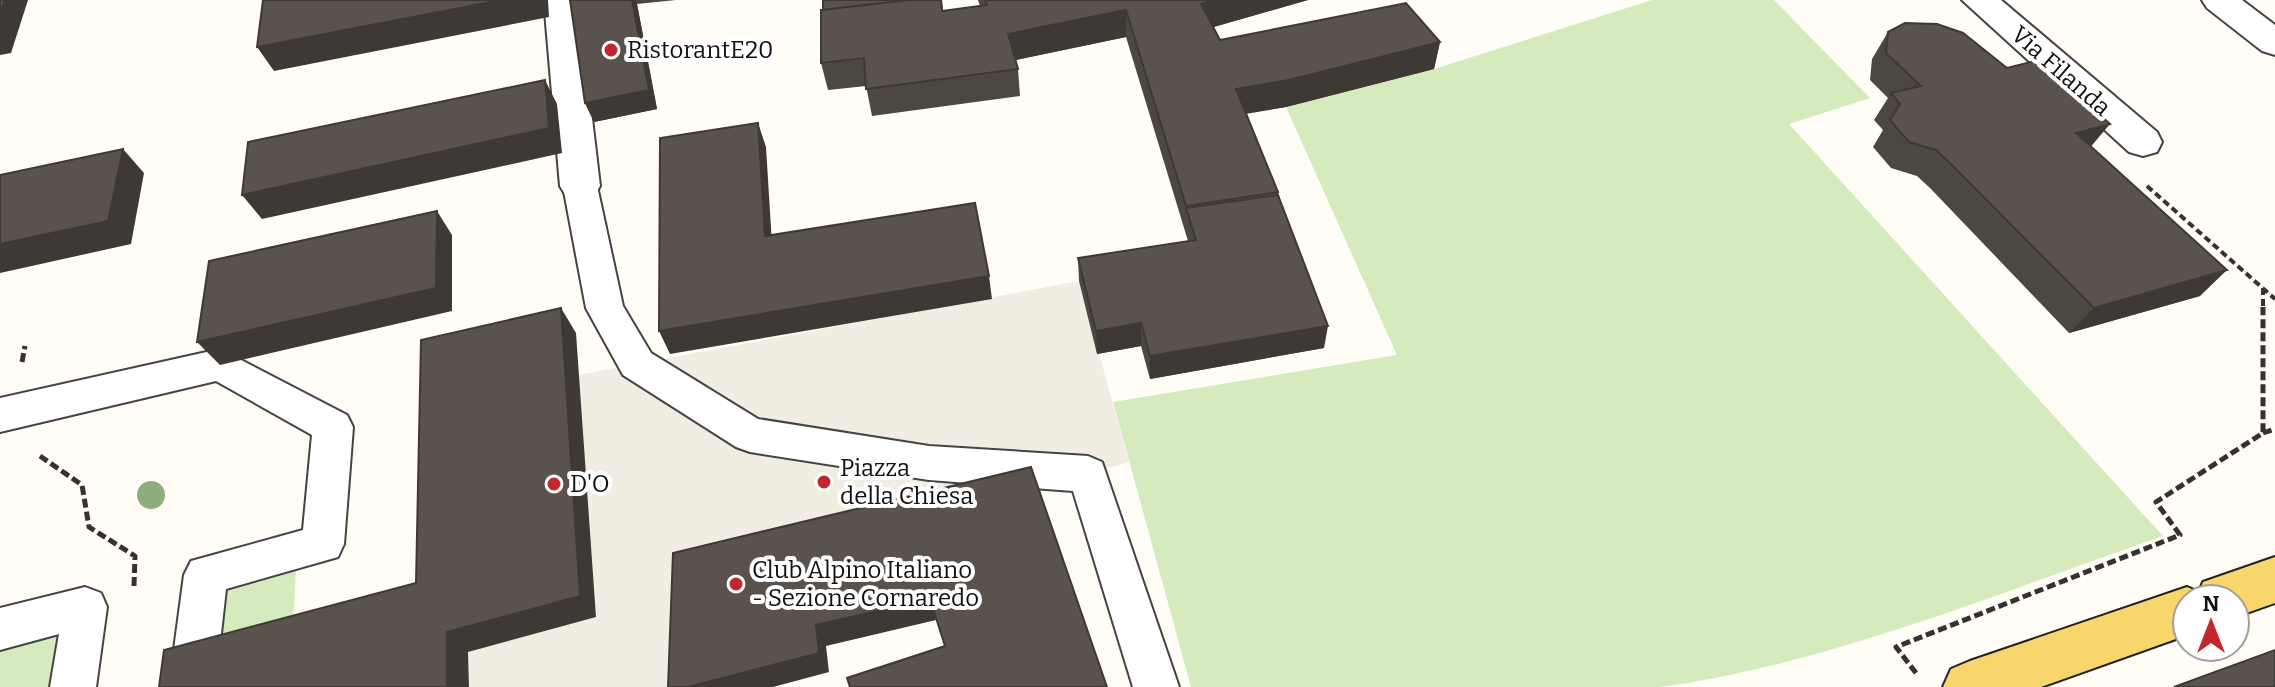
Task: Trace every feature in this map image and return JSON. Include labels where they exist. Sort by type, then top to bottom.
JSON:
[{"type":"main road","points":[[2251,588],[2275,580]]},
{"type":"main road","points":[[1970,687],[2171,617]]},
{"type":"street","points":[[561,0],[580,186],[605,308],[637,364],[750,435],[929,463],[1088,474],[1156,687]]},
{"type":"street","name":"Via Filanda","points":[[1979,0],[2143,142]]},
{"type":"street","points":[[2219,0],[2275,43]]},
{"type":"street","points":[[7,414],[220,365],[333,427],[323,544],[206,575],[192,687]]},
{"type":"street","points":[[0,629],[85,607],[73,687]]},
{"type":"path","points":[[2263,288],[2263,433]]},
{"type":"path","points":[[25,346],[7,414],[11,435],[82,485],[89,527],[135,556],[134,600]]},
{"type":"path","points":[[1918,677],[1896,647],[2180,535],[2156,502],[2263,433],[2275,429]]},
{"type":"green space","points":[[1652,0],[1774,0],[1870,98],[1789,124],[2163,536],[1852,644],[1725,676],[1660,687],[1191,687],[1113,402],[1397,355],[1286,107],[1434,69]]},
{"type":"green space","points":[[297,551],[292,643],[194,670],[206,575]]},
{"type":"green space","points":[[85,607],[73,687],[0,687],[0,629]]},
{"type":"shaded area","name":"Piazza della Chiesa","points":[[1079,281],[1129,462],[1034,490],[669,687],[469,687],[468,652],[596,616],[578,375]]},
{"type":"building","points":[[263,0],[501,0],[257,47]]},
{"type":"building","points":[[570,0],[632,0],[649,90],[585,103]]},
{"type":"building","points":[[823,0],[909,0],[823,10]]},
{"type":"building","points":[[909,0],[941,0],[942,11],[987,5],[985,0],[1216,0],[1201,4],[1220,40],[1406,3],[1440,42],[1289,80],[1236,89],[1278,192],[1186,206],[1126,10],[1008,34],[1018,69],[866,89],[864,58],[821,63],[821,10]]},
{"type":"building","points":[[1905,23],[1937,24],[1963,33],[2007,68],[2039,60],[2110,124],[2076,133],[2227,270],[2094,308],[1936,150],[1909,142],[1890,120],[1900,104],[1891,93],[1921,86],[1886,53],[1888,32]]},
{"type":"building","points":[[545,80],[549,128],[242,195],[248,142]]},
{"type":"building","points":[[758,123],[765,236],[975,203],[989,276],[659,331],[660,138]]},
{"type":"building","points":[[123,149],[108,221],[0,244],[0,175]]},
{"type":"building","points":[[1278,195],[1328,326],[1150,356],[1141,323],[1096,331],[1078,258],[1196,240],[1186,208]]},
{"type":"building","points":[[437,211],[436,288],[197,342],[209,261]]},
{"type":"building","points":[[561,308],[580,596],[447,632],[447,687],[159,687],[164,650],[416,583],[421,340]]},
{"type":"building","points":[[1031,467],[1107,687],[850,687],[847,678],[945,646],[930,599],[816,625],[819,653],[688,687],[668,687],[673,553]]},
{"type":"building","points":[[2275,650],[2275,687],[2174,687],[2240,663],[2251,663],[2251,659]]},
{"type":"place","name":"RistorantE20","points":[[611,50]]},
{"type":"place","name":"Piazza della Chiesa","points":[[824,482]]},
{"type":"place","name":"D'O","points":[[554,484]]},
{"type":"place","name":"Club Alpino Italiano - Sezione Cornaredo","points":[[736,584]]}]
